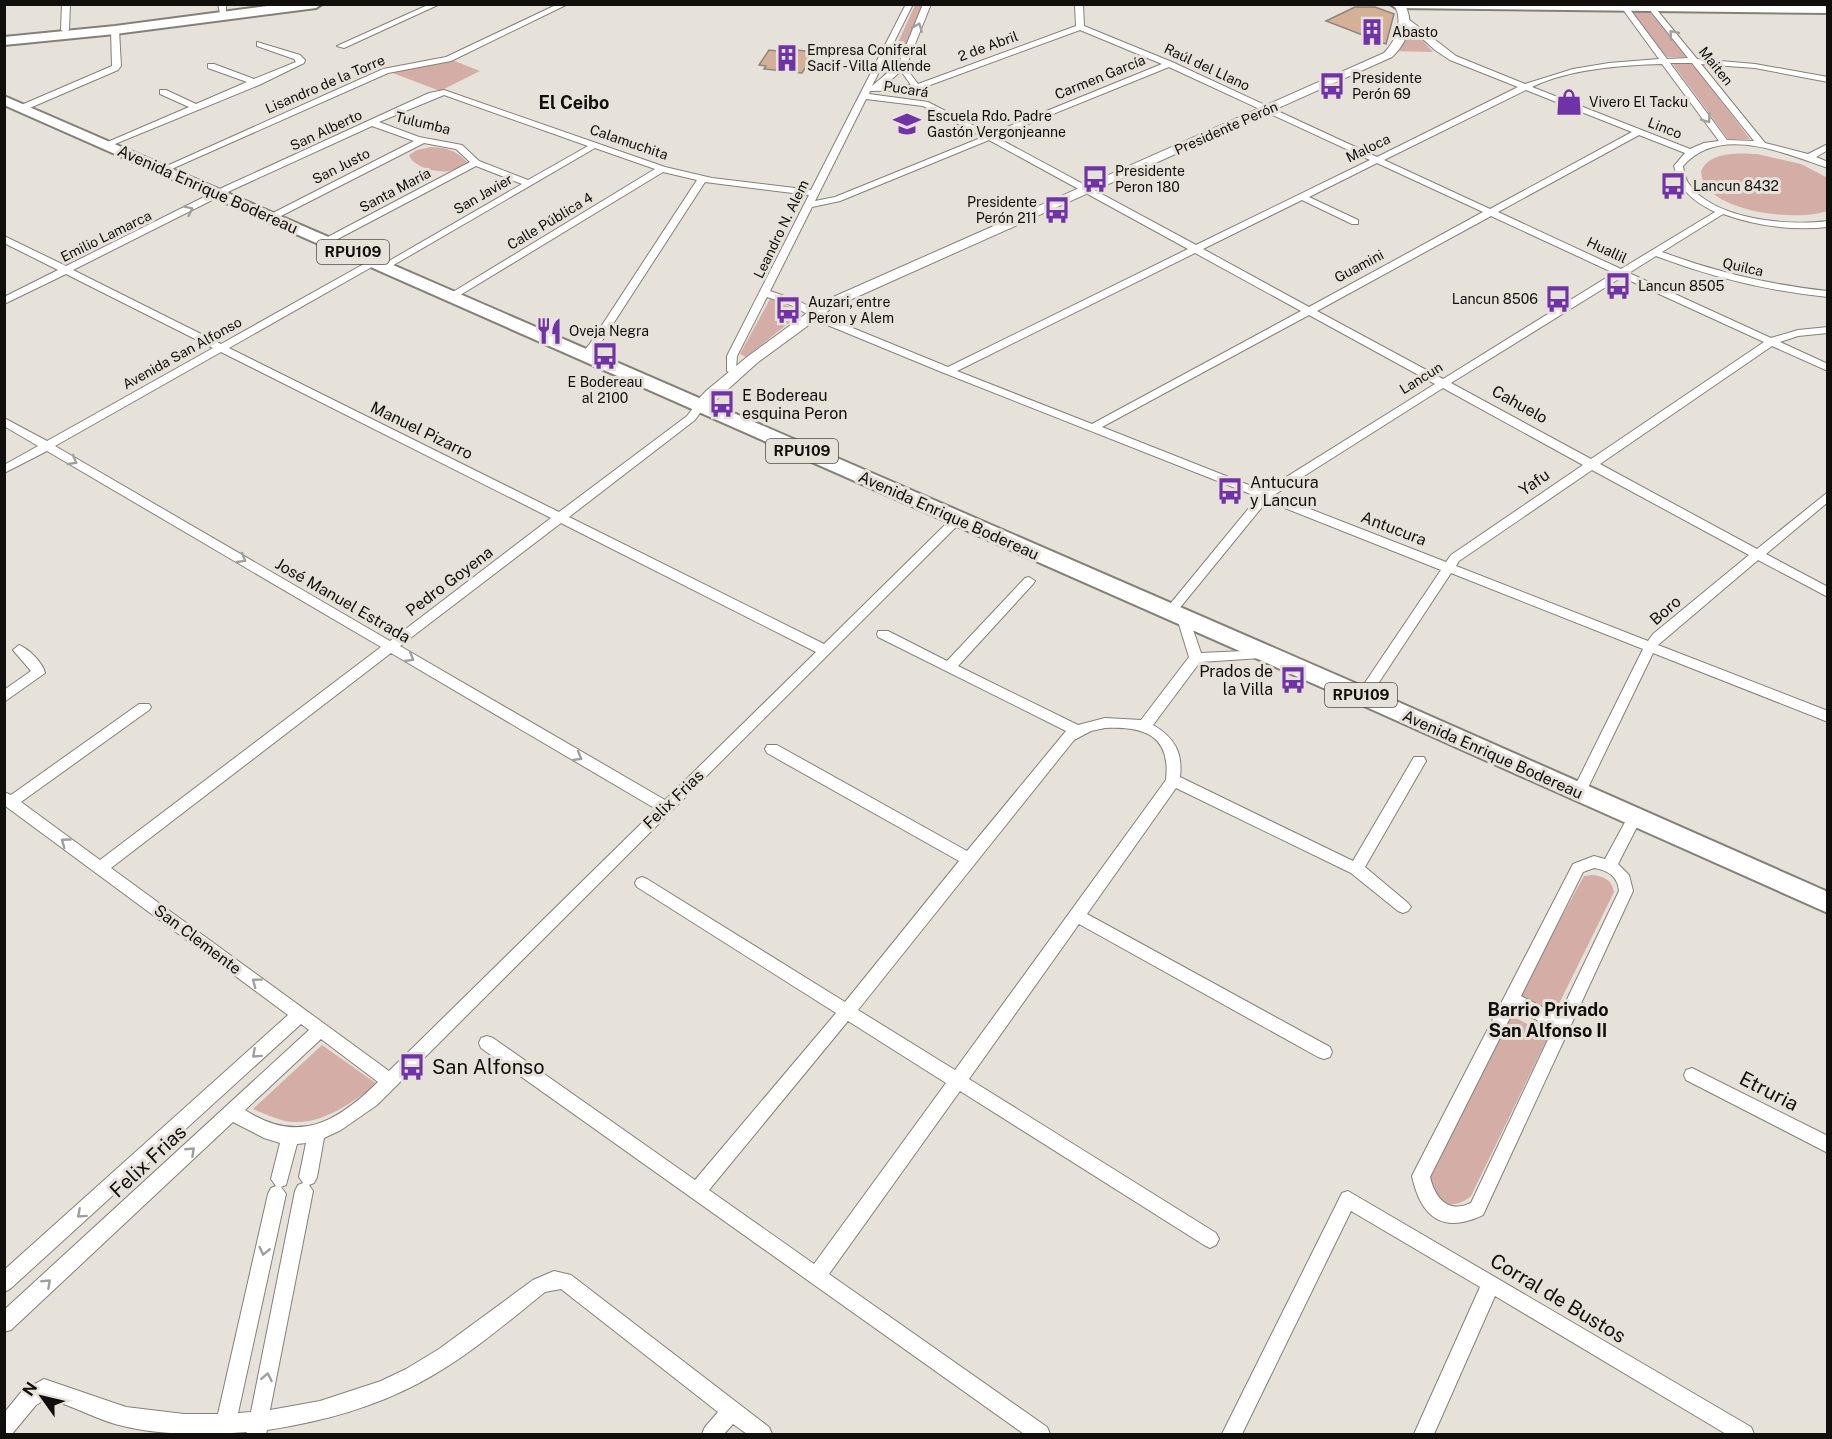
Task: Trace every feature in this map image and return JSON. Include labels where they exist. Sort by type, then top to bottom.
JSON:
[{"type":"main road","points":[[4,36],[223,8],[279,4]]},
{"type":"main road","points":[[4,41],[115,30],[316,4]]},
{"type":"main road","points":[[1397,4],[1827,9]]},
{"type":"main road","points":[[1397,4],[1404,9],[1407,20]]},
{"type":"main road","name":"Presidente Perón","points":[[700,406],[711,394],[813,314],[834,302],[1388,55],[1392,52],[1407,20]]},
{"type":"main road","name":"Avenida Enrique Bodereau","points":[[4,100],[1363,696],[1827,903]]},
{"type":"street","points":[[65,30],[66,4]]},
{"type":"street","points":[[341,46],[437,4]]},
{"type":"street","name":"Lisandro de la Torre","points":[[164,169],[386,71],[448,59],[565,4]]},
{"type":"street","name":"Leandro N. Alem","points":[[736,374],[730,369],[732,356],[813,193],[871,91],[910,4]]},
{"type":"street","name":"Leandro N. Alem","points":[[871,91],[903,64],[927,4]]},
{"type":"street","points":[[1079,4],[1080,27]]},
{"type":"street","points":[[1623,6],[1725,143]]},
{"type":"street","name":"Maiten","points":[[1649,6],[1762,145]]},
{"type":"street","name":"Linco","points":[[1407,20],[1449,56],[1689,152],[1725,143],[1762,145],[1810,157],[1827,165]]},
{"type":"street","name":"2 de Abril","points":[[871,91],[917,87],[1080,27]]},
{"type":"street","name":"Raúl del Llano","points":[[1080,27],[1115,39],[1374,159]]},
{"type":"street","points":[[22,108],[115,68],[117,66],[115,30]]},
{"type":"street","points":[[107,144],[256,84],[300,63],[301,60],[260,44]]},
{"type":"street","name":"Maloca","points":[[948,371],[1374,159],[1524,87],[1550,77],[1600,65],[1664,60],[1760,67],[1827,80]]},
{"type":"street","points":[[903,64],[905,72],[938,109]]},
{"type":"street","name":"Carmen García","points":[[807,205],[837,199],[1169,64]]},
{"type":"street","points":[[211,66],[256,84]]},
{"type":"street","name":"Pucará","points":[[871,91],[938,109],[1195,248]]},
{"type":"street","name":"Calamuchita","points":[[444,92],[662,169],[702,179],[813,193]]},
{"type":"street","name":"San Alberto","points":[[220,194],[444,92]]},
{"type":"street","points":[[163,93],[197,107]]},
{"type":"street","name":"Tulumba","points":[[373,123],[423,140],[459,147],[476,163],[528,183]]},
{"type":"street","name":"Guamini","points":[[1094,428],[1639,132]]},
{"type":"street","name":"San Justo","points":[[272,217],[423,140]]},
{"type":"street","name":"San Javier","points":[[379,264],[595,145]]},
{"type":"street","points":[[1810,157],[1827,146]]},
{"type":"street","points":[[1689,152],[1678,166],[1678,175],[1683,184],[1699,198],[1722,211],[1771,225],[1796,227],[1827,224]]},
{"type":"street","name":"Huallil","points":[[1374,159],[1827,368]]},
{"type":"street","name":"Santa María","points":[[327,241],[476,163]]},
{"type":"street","name":"Calle Pública 4","points":[[452,297],[662,169]]},
{"type":"street","points":[[585,355],[593,347],[702,179]]},
{"type":"street","name":"Emilio Lamarca","points":[[4,301],[220,194]]},
{"type":"street","points":[[1301,196],[1355,222]]},
{"type":"street","name":"Lancun","points":[[1176,615],[1265,496],[1275,487],[1722,211]]},
{"type":"street","name":"Manuel Pizarro","points":[[4,239],[826,651]]},
{"type":"street","name":"Cahuelo","points":[[1195,248],[1592,462],[1827,592]]},
{"type":"street","name":"Quilca","points":[[1656,253],[1701,270],[1744,282],[1827,294]]},
{"type":"street","name":"Avenida San Alfonso","points":[[4,470],[221,348],[379,264]]},
{"type":"street","name":"Antucura","points":[[765,293],[795,303],[829,322],[948,371],[1827,717]]},
{"type":"street","name":"Yafu","points":[[1363,696],[1455,558],[1592,462],[1771,342],[1791,334],[1827,330]]},
{"type":"street","name":"Pedro Goyena","points":[[100,867],[691,418],[700,406]]},
{"type":"street","name":"José Manuel Estrada","points":[[4,421],[664,807]]},
{"type":"street","name":"Boro","points":[[1579,792],[1650,647],[1658,637],[1827,496]]},
{"type":"street","name":"Felix Frias","points":[[290,1138],[316,1133],[351,1116],[390,1081],[664,807],[826,651],[958,519]]},
{"type":"street","points":[[949,667],[1029,581]]},
{"type":"street","points":[[1176,615],[1196,658]]},
{"type":"street","points":[[883,634],[1077,731]]},
{"type":"street","points":[[4,697],[38,672],[38,669],[19,650]]},
{"type":"street","points":[[1144,726],[1196,658],[1261,653]]},
{"type":"street","points":[[8,800],[144,707]]},
{"type":"street","points":[[696,1192],[847,1011],[1069,736],[1077,731],[1108,722],[1144,726],[1160,735],[1171,745],[1175,755],[1173,780],[1168,790],[816,1276]]},
{"type":"street","points":[[772,749],[968,859]]},
{"type":"street","points":[[1356,869],[1419,761]]},
{"type":"street","points":[[1173,780],[1356,869],[1403,907]]},
{"type":"street","name":"San Clemente","points":[[8,800],[390,1081]]},
{"type":"street","points":[[1610,866],[1635,817]]},
{"type":"street","points":[[1594,862],[1610,866],[1623,876],[1626,891],[1477,1209],[1467,1215],[1455,1217],[1439,1211],[1427,1200],[1421,1176],[1578,868],[1594,862]]},
{"type":"street","points":[[642,883],[1210,1239]]},
{"type":"street","points":[[1076,915],[1324,1052]]},
{"type":"street","points":[[1511,998],[1563,1026]]},
{"type":"street","name":"Felix Frias","points":[[4,1283],[300,1015]]},
{"type":"street","name":"Felix Frias","points":[[4,1323],[320,1030]]},
{"type":"street","points":[[486,1043],[1040,1434]]},
{"type":"street","name":"Etruria","points":[[1692,1075],[1827,1145]]},
{"type":"street","points":[[224,1430],[290,1138],[263,1131],[233,1112]]},
{"type":"street","points":[[257,1428],[316,1133]]},
{"type":"street","name":"Corral de Bustos","points":[[1232,1434],[1348,1199],[1744,1434]]},
{"type":"street","points":[[4,1429],[29,1398],[44,1389],[102,1411],[129,1418],[224,1430],[257,1428],[359,1398],[412,1376],[467,1342],[549,1280],[558,1280],[565,1281],[762,1434]]},
{"type":"street","points":[[1424,1434],[1491,1284]]},
{"type":"street","points":[[712,1434],[732,1412]]},
{"type":"shaded area","points":[[915,5],[924,6],[899,62],[880,82]]},
{"type":"shaded area","points":[[1631,12],[1650,12],[1689,57],[1664,57]]},
{"type":"shaded area","points":[[1409,25],[1433,52],[1392,51]]},
{"type":"shaded area","points":[[452,60],[480,71],[440,91],[390,72]]},
{"type":"shaded area","points":[[1672,63],[1692,63],[1750,139],[1728,139]]},
{"type":"shaded area","points":[[431,147],[451,150],[467,162],[451,170],[438,171],[420,166],[409,155],[417,150]]},
{"type":"shaded area","points":[[1757,154],[1801,164],[1826,177],[1827,211],[1796,215],[1754,211],[1717,197],[1706,185],[1701,171],[1711,160],[1726,155]]},
{"type":"shaded area","points":[[770,299],[798,310],[800,314],[746,357],[740,354]]},
{"type":"shaded area","points":[[1592,875],[1607,879],[1614,892],[1554,1014],[1519,995],[1584,876]]},
{"type":"shaded area","points":[[1508,1014],[1549,1035],[1471,1196],[1456,1204],[1442,1203],[1434,1196],[1426,1178]]},
{"type":"shaded area","points":[[322,1045],[377,1084],[338,1110],[305,1122],[283,1120],[253,1109]]},
{"type":"building","name":"Abasto","points":[[1355,7],[1375,7],[1394,14],[1386,44],[1326,21]]},
{"type":"building","name":"Empresa Coniferal Sacif - Villa Allende","points":[[779,48],[815,52],[802,73],[764,69],[766,66],[759,65],[769,50],[777,51]]},
{"type":"place","name":"Abasto","points":[[1372,32]]},
{"type":"place","name":"Empresa Coniferal Sacif - Villa Allende","points":[[787,58]]},
{"type":"place","name":"Presidente Perón 69","points":[[1332,86]]},
{"type":"place","name":"Vivero El Tacku","points":[[1569,102]]},
{"type":"place","name":"Escuela Rdo. Padre Gastón Vergonjeanne","points":[[907,124]]},
{"type":"place","name":"Presidente Peron 180","points":[[1095,179]]},
{"type":"place","name":"Lancun 8432","points":[[1673,186]]},
{"type":"place","name":"Presidente Perón 211","points":[[1057,210]]},
{"type":"place","name":"Lancun 8505","points":[[1618,286]]},
{"type":"place","name":"Lancun 8506","points":[[1558,299]]},
{"type":"place","name":"Auzari, entre Peron y Alem","points":[[788,310]]},
{"type":"place","name":"Oveja Negra","points":[[549,331]]},
{"type":"place","name":"E Bodereau al 2100","points":[[605,356]]},
{"type":"place","name":"E Bodereau esquina Peron","points":[[722,404]]},
{"type":"place","name":"Antucura y Lancun","points":[[1230,491]]},
{"type":"place","name":"Prados de la Villa","points":[[1293,680]]},
{"type":"place","name":"San Alfonso","points":[[412,1067]]},
{"type":"district","name":"El Ceibo","points":[[574,103]]},
{"type":"district","name":"Barrio Privado San Alfonso II","points":[[1548,1020]]}]
